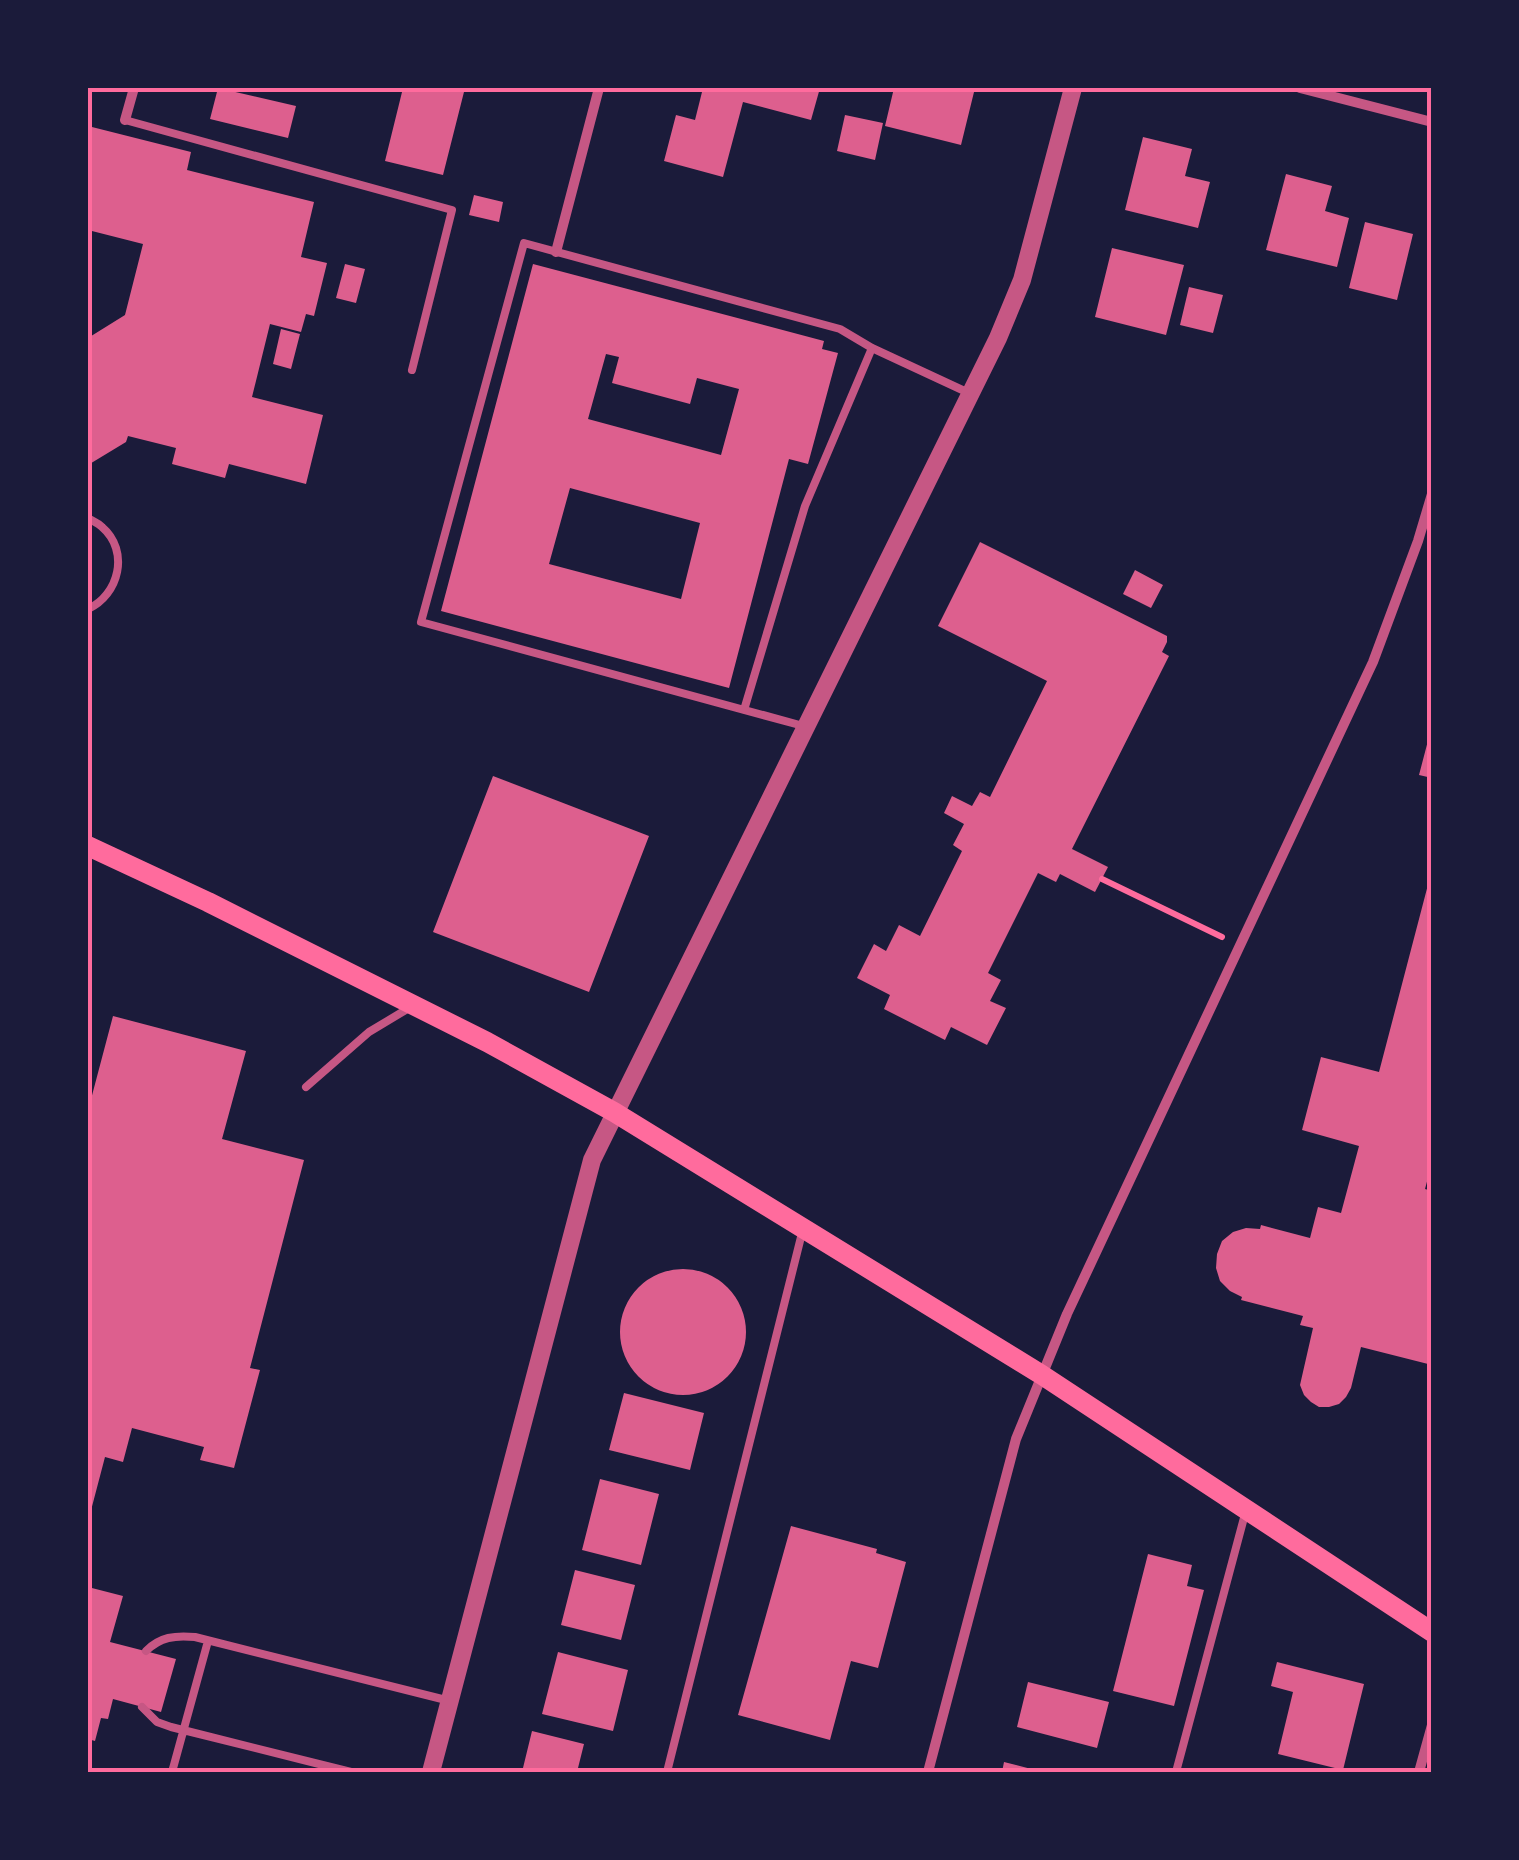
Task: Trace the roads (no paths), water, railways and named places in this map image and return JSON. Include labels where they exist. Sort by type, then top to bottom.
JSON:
[{"type":"main road","points":[[88,846],[487,1042],[614,1112],[1042,1375],[1432,1632]]},
{"type":"street","points":[[125,120],[134,88]]},
{"type":"street","points":[[556,252],[599,88]]},
{"type":"street","points":[[431,1772],[592,1160],[971,394],[1017,292],[1073,88]]},
{"type":"street","points":[[1300,88],[1432,122]]},
{"type":"street","points":[[928,1772],[1016,1439],[1067,1314],[1374,662],[1432,494]]},
{"type":"street","points":[[1419,1772],[1432,1725]]},
{"type":"lane","points":[[125,120],[452,210],[412,370]]},
{"type":"lane","points":[[807,727],[421,622],[524,243],[840,330],[971,394]]},
{"type":"lane","points":[[744,710],[805,506],[872,348]]},
{"type":"lane","points":[[88,518],[102,526],[114,542],[119,560],[117,579],[108,596],[88,609]]},
{"type":"lane","points":[[306,1087],[368,1032],[413,1005]]},
{"type":"lane","points":[[667,1772],[803,1228]]},
{"type":"lane","points":[[1176,1772],[1246,1510]]},
{"type":"lane","points":[[146,1651],[165,1638],[208,1640],[450,1701]]},
{"type":"lane","points":[[172,1772],[208,1640]]},
{"type":"lane","points":[[142,1707],[157,1722],[351,1772]]}]
